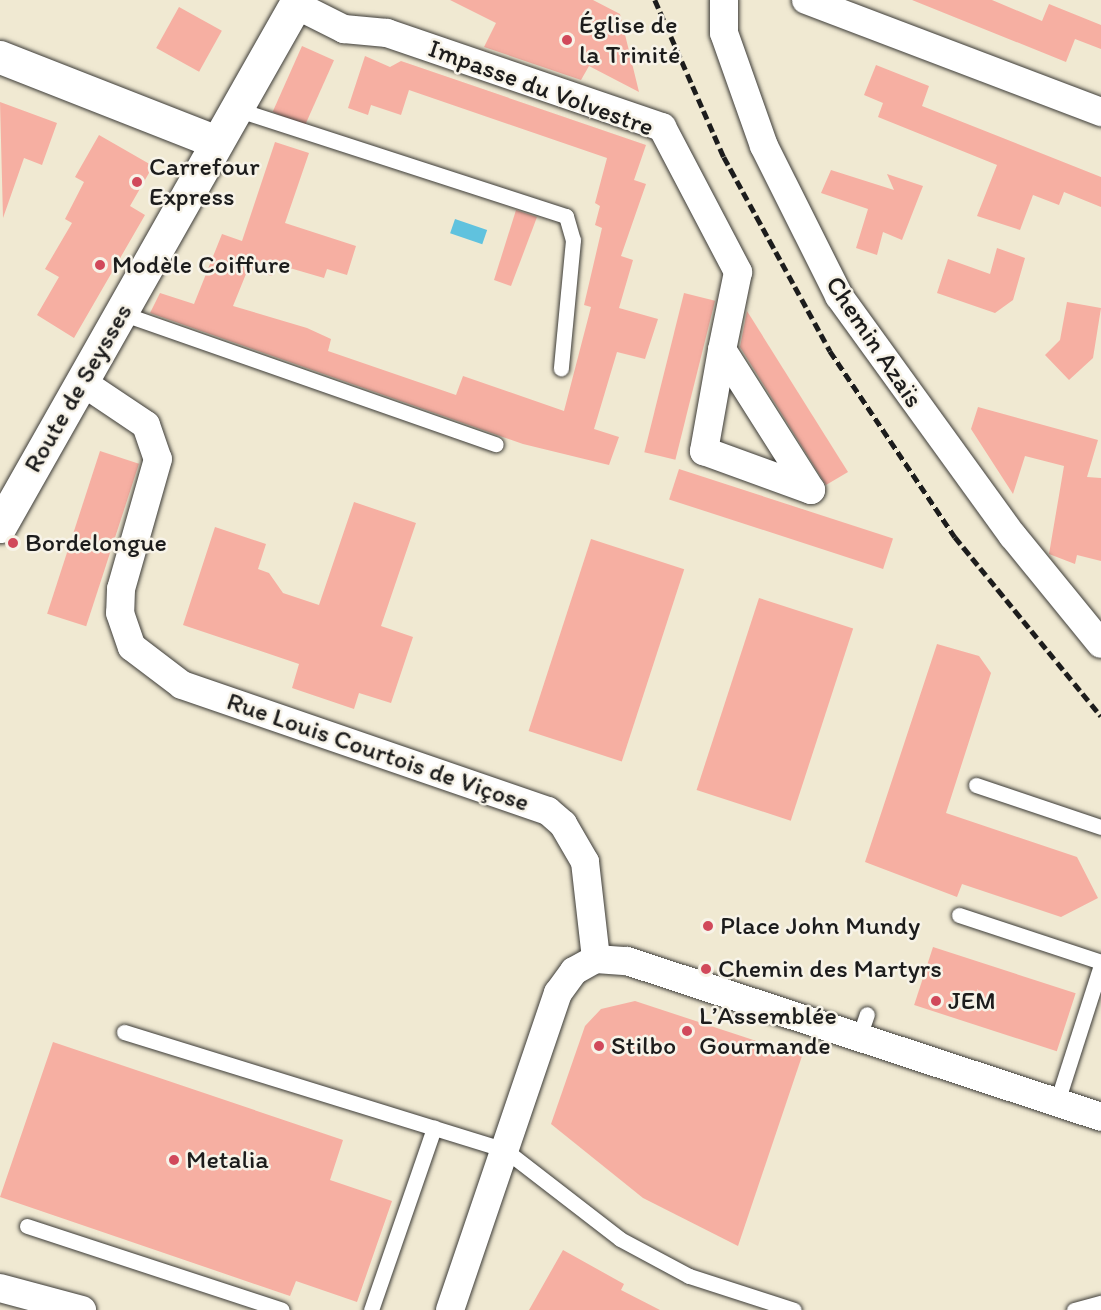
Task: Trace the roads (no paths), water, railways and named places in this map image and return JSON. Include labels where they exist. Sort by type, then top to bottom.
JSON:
[{"type":"main road","name":"Route de Seysses","points":[[0,526],[297,2]]},
{"type":"main road","points":[[0,57],[217,142]]},
{"type":"street","name":"Chemin Azaïs","points":[[724,0],[724,33],[764,146],[839,296],[1013,536],[1101,644]]},
{"type":"street","points":[[806,0],[1101,112]]},
{"type":"street","name":"Impasse du Volvestre","points":[[297,2],[344,29],[387,33],[662,127],[738,272],[723,350],[704,451],[811,490],[723,350]]},
{"type":"street","name":"Rue Louis Courtois de Viçose","points":[[82,382],[139,418],[158,459],[121,589],[120,613],[132,647],[182,685],[548,811],[563,824],[585,862],[596,959]]},
{"type":"street","points":[[450,1310],[558,993],[574,971],[596,959],[627,961],[863,1025],[1057,1102],[1101,1117]]},
{"type":"street","points":[[0,1288],[82,1310]]},
{"type":"lane","points":[[236,109],[566,216],[573,240],[561,368]]},
{"type":"lane","points":[[121,313],[496,444]]},
{"type":"lane","points":[[976,785],[1101,827]]},
{"type":"lane","points":[[959,915],[1101,963],[1057,1102]]},
{"type":"lane","points":[[124,1032],[505,1150],[620,1239],[689,1276],[794,1310]]},
{"type":"lane","points":[[371,1310],[434,1128]]},
{"type":"lane","points":[[27,1226],[282,1310]]},
{"type":"lane","points":[[1074,1310],[1101,1303]]},
{"type":"water","points":[[455,219],[487,230],[482,244],[450,233]]},
{"type":"railway","points":[[655,0],[724,157],[830,351],[955,537],[1101,716]]},
{"type":"place","name":"Église de la Trinité","points":[[567,40]]},
{"type":"place","name":"Carrefour Express","points":[[137,182]]},
{"type":"place","name":"Modèle Coiffure","points":[[100,265]]},
{"type":"place","name":"Bordelongue","points":[[13,543]]},
{"type":"place","name":"Place John Mundy","points":[[708,926]]},
{"type":"place","name":"Chemin des Martyrs","points":[[706,969]]},
{"type":"place","name":"JEM","points":[[936,1001]]},
{"type":"place","name":"L’Assemblée Gourmande","points":[[687,1031]]},
{"type":"place","name":"Stilbo","points":[[599,1046]]},
{"type":"place","name":"Metalia","points":[[174,1160]]}]
